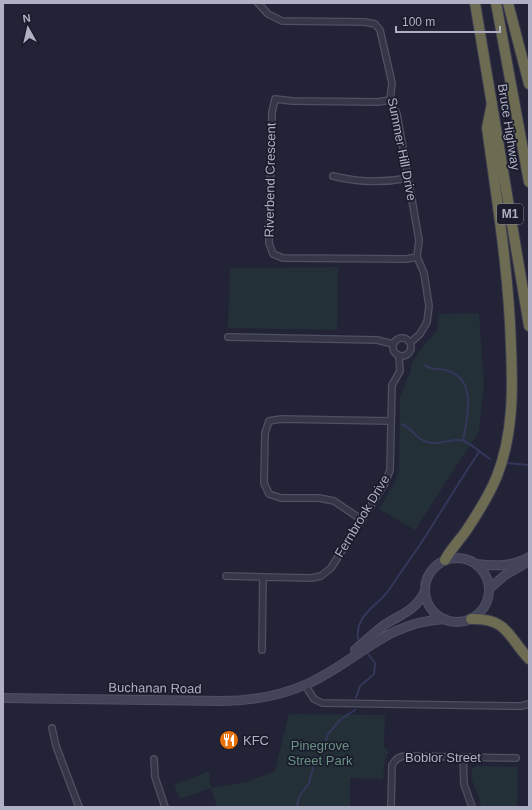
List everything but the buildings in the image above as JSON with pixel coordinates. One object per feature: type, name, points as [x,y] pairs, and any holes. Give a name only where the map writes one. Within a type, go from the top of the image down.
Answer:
[{"type":"highway","name":"Bruce Highway","points":[[475,3],[529,326]]},
{"type":"highway","name":"Bruce Highway","points":[[496,3],[529,182]]},
{"type":"highway","points":[[508,3],[529,84]]},
{"type":"highway","points":[[445,560],[476,516],[490,491],[501,465],[510,428],[512,383],[510,306],[488,128],[492,103]]},
{"type":"highway","points":[[471,619],[485,619],[498,624],[510,634],[529,659]]},
{"type":"main road","points":[[476,564],[502,565],[517,562],[529,557]]},
{"type":"main road","points":[[463,558],[476,564],[486,577],[489,589],[488,598],[484,607],[471,619],[458,622],[445,619],[437,615],[427,600],[425,591],[426,580],[437,565],[445,560],[463,558]]},
{"type":"main road","points":[[489,589],[505,575],[529,562]]},
{"type":"main road","name":"Buchanan Road","points":[[328,672],[385,625],[409,611],[419,602],[425,591]]},
{"type":"main road","name":"Buchanan Road","points":[[3,698],[234,701],[261,697],[305,685],[380,639],[404,627],[420,622],[445,619]]},
{"type":"street","name":"Summer Hill Drive","points":[[258,3],[268,14],[282,21],[365,22],[375,24],[380,30],[392,83],[390,100],[397,114],[419,240],[418,257],[424,273],[429,306],[427,322],[420,334],[410,343]]},
{"type":"street","name":"Riverbend Crescent","points":[[390,100],[378,102],[292,101],[275,99],[272,112],[268,244],[273,254],[283,258],[406,259],[418,257]]},
{"type":"street","points":[[333,176],[347,179],[393,181],[408,178]]},
{"type":"street","points":[[228,337],[377,340],[393,344]]},
{"type":"street","points":[[404,338],[410,343],[410,352],[405,356],[400,356],[393,352],[393,344],[398,339],[404,338]]},
{"type":"street","name":"Fernbrook Drive","points":[[226,576],[311,578],[321,576],[331,568],[385,483],[390,470],[392,385],[400,371],[400,356]]},
{"type":"street","points":[[362,520],[334,501],[319,498],[281,498],[269,494],[264,483],[265,433],[269,421],[281,419],[390,421]]},
{"type":"street","points":[[262,650],[263,577]]},
{"type":"street","points":[[305,685],[314,699],[322,703],[503,706],[521,706],[529,704]]},
{"type":"street","points":[[52,728],[56,746],[79,807]]},
{"type":"street","name":"Boblor Street","points":[[392,807],[392,765],[399,757],[516,758]]},
{"type":"street","points":[[463,757],[464,784],[472,807]]},
{"type":"street","points":[[154,758],[155,777],[165,807]]},
{"type":"green space","points":[[338,267],[337,330],[228,328],[230,268]]},
{"type":"green space","points":[[479,313],[484,385],[479,431],[415,530],[379,509],[395,482],[399,471],[400,396],[410,373],[412,363],[418,353],[437,330],[439,314]]},
{"type":"green space","name":"Pinegrove Street Park","points":[[289,714],[385,715],[384,747],[389,752],[385,759],[383,779],[350,778],[350,807],[217,807],[211,788],[247,782],[275,771]]},
{"type":"green space","points":[[476,766],[518,767],[517,807],[481,807],[471,775],[472,769]]},
{"type":"green space","points":[[209,771],[211,788],[180,799],[174,785]]},
{"type":"waterway","points":[[425,365],[433,369],[449,371],[458,376],[464,383],[467,391],[468,411],[463,441]]},
{"type":"waterway","points":[[402,424],[409,428],[423,441],[432,443],[456,440],[464,441],[490,459]]},
{"type":"waterway","points":[[358,639],[358,631],[363,617],[389,590],[479,452]]},
{"type":"waterway","points":[[506,463],[529,465]]},
{"type":"waterway","points":[[356,698],[360,686],[374,674],[375,663],[368,654]]},
{"type":"waterway","points":[[297,807],[299,797],[309,783],[314,764],[323,750],[328,734],[341,719],[355,710]]},
{"type":"place","name":"KFC","points":[[229,740]]}]
